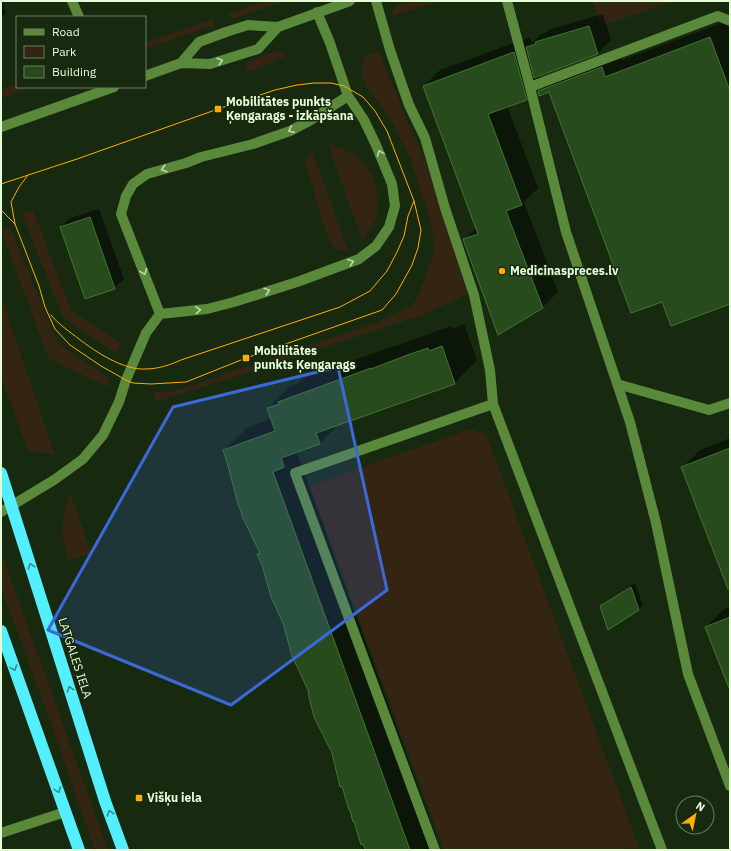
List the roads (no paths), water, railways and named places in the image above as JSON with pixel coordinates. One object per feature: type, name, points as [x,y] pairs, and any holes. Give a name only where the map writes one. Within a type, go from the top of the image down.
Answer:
[{"type":"highway","name":"LATGALES IELA","points":[[1,473],[6,509],[123,850]]},
{"type":"highway","points":[[1,631],[79,850]]},
{"type":"street","points":[[72,1],[80,16]]},
{"type":"street","points":[[182,63],[199,42],[226,32],[248,25],[278,27],[338,3],[350,1]]},
{"type":"street","points":[[376,1],[390,50],[409,105],[425,138],[445,208],[474,295],[490,370],[493,404],[662,850]]},
{"type":"street","points":[[507,1],[566,232],[630,422],[656,523],[688,674],[730,786]]},
{"type":"street","points":[[6,509],[54,480],[83,458],[103,435],[119,402],[126,380],[146,333],[160,314],[207,309],[234,302],[300,281],[359,259],[376,246],[389,227],[395,206],[392,184],[364,120],[348,96],[330,43],[317,12]]},
{"type":"street","points":[[530,87],[718,16],[730,21]]},
{"type":"street","points":[[146,76],[182,63],[210,64],[258,49],[278,27]]},
{"type":"street","points":[[2,123],[111,88]]},
{"type":"street","points":[[160,314],[121,214],[126,196],[133,184],[147,174],[186,163],[201,157],[253,144],[290,131],[309,121],[348,96]]},
{"type":"street","points":[[617,384],[709,410],[730,402]]},
{"type":"street","points":[[435,850],[295,472],[493,404]]},
{"type":"street","points":[[1,833],[65,812]]},
{"type":"tram line","points":[[1,184],[275,90],[297,85],[331,83],[344,86],[363,97],[375,111],[387,131],[414,201],[421,230],[418,248],[412,265],[396,294],[382,310],[246,358],[186,382],[151,384],[133,383],[101,366],[70,345],[55,329],[45,307],[39,286],[15,224],[1,210]]},
{"type":"tram line","points":[[15,224],[11,202],[19,187],[28,175]]},
{"type":"tram line","points":[[51,315],[61,325],[86,344],[110,359],[128,367],[145,369],[168,365],[340,307],[370,291],[387,271],[397,252],[404,236],[408,216],[414,201]]},
{"type":"place","name":"Mobilitātes punkts Ķengarags - izkāpšana","points":[[218,109]]},
{"type":"place","name":"Medicinaspreces.lv","points":[[502,271]]},
{"type":"place","name":"Mobilitātes punkts Ķengarags","points":[[246,358]]},
{"type":"place","name":"Višķu iela","points":[[139,798]]}]
